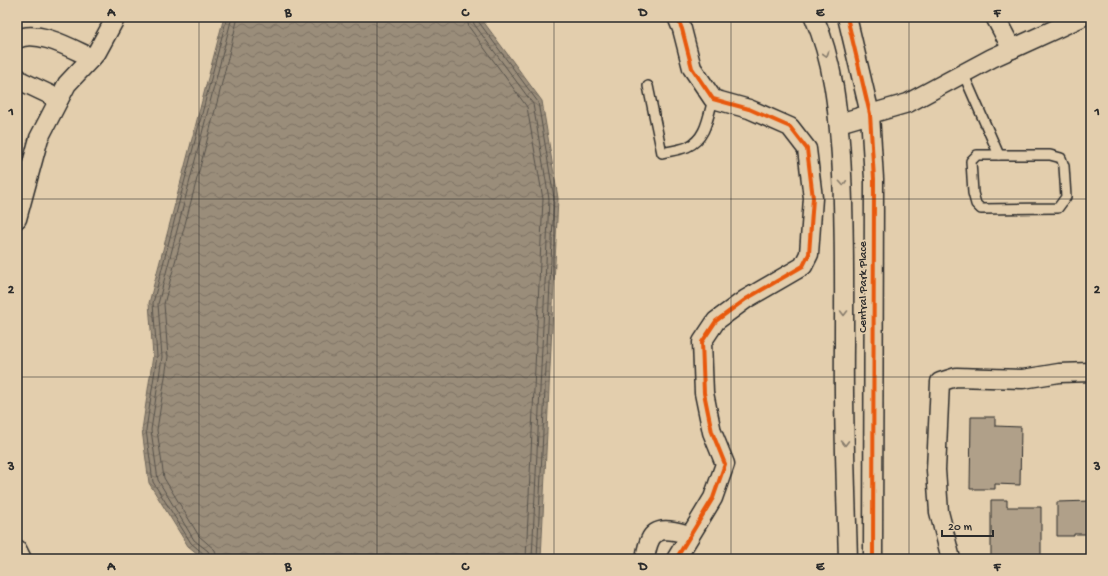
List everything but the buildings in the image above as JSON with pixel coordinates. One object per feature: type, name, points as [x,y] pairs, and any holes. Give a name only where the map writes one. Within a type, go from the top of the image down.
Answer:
[{"type":"street","points":[[17,219],[39,138],[67,84],[97,52],[116,17]]},
{"type":"street","points":[[676,559],[713,498],[725,464],[712,432],[704,393],[702,342],[716,321],[746,299],[803,266],[809,254],[813,198],[807,149],[790,127],[749,109],[713,99],[692,68],[682,29],[677,17]]},
{"type":"street","name":"Central Park Place","points":[[814,17],[834,81],[839,123],[844,201],[844,371],[848,559]]},
{"type":"street","name":"Central Park Place","points":[[847,17],[870,114],[874,179],[872,559]]},
{"type":"street","points":[[995,17],[1012,49]]},
{"type":"street","points":[[839,123],[908,103],[963,73],[1082,17]]},
{"type":"street","points":[[17,38],[24,35],[50,40],[92,58]]},
{"type":"street","points":[[17,77],[59,99]]},
{"type":"street","points":[[951,559],[939,512],[936,470],[940,382],[956,377],[1023,379],[1059,373],[1091,372]]},
{"type":"street","points":[[645,559],[650,539],[657,532],[668,529],[690,535]]},
{"type":"street","points":[[17,549],[22,559]]},
{"type":"lane","points":[[963,73],[999,155]]},
{"type":"lane","points":[[648,86],[662,153],[686,148],[696,142],[705,129],[713,99]]},
{"type":"lane","points":[[977,155],[999,155],[1050,155],[1061,158],[1064,166],[1066,197],[1058,208],[981,209],[976,204],[973,193],[971,161],[977,155]]},
{"type":"water","points":[[224,17],[480,17],[542,101],[558,198],[541,559],[204,559],[188,546],[149,483],[142,430],[153,356],[149,303]]},
{"type":"cycle path","points":[[676,559],[713,498],[725,464],[712,432],[704,393],[702,342],[716,321],[746,299],[803,266],[809,254],[813,198],[807,149],[790,127],[749,109],[713,99],[692,68],[682,29],[677,17]]},
{"type":"cycle path","points":[[847,17],[870,114],[874,179],[873,559]]}]
